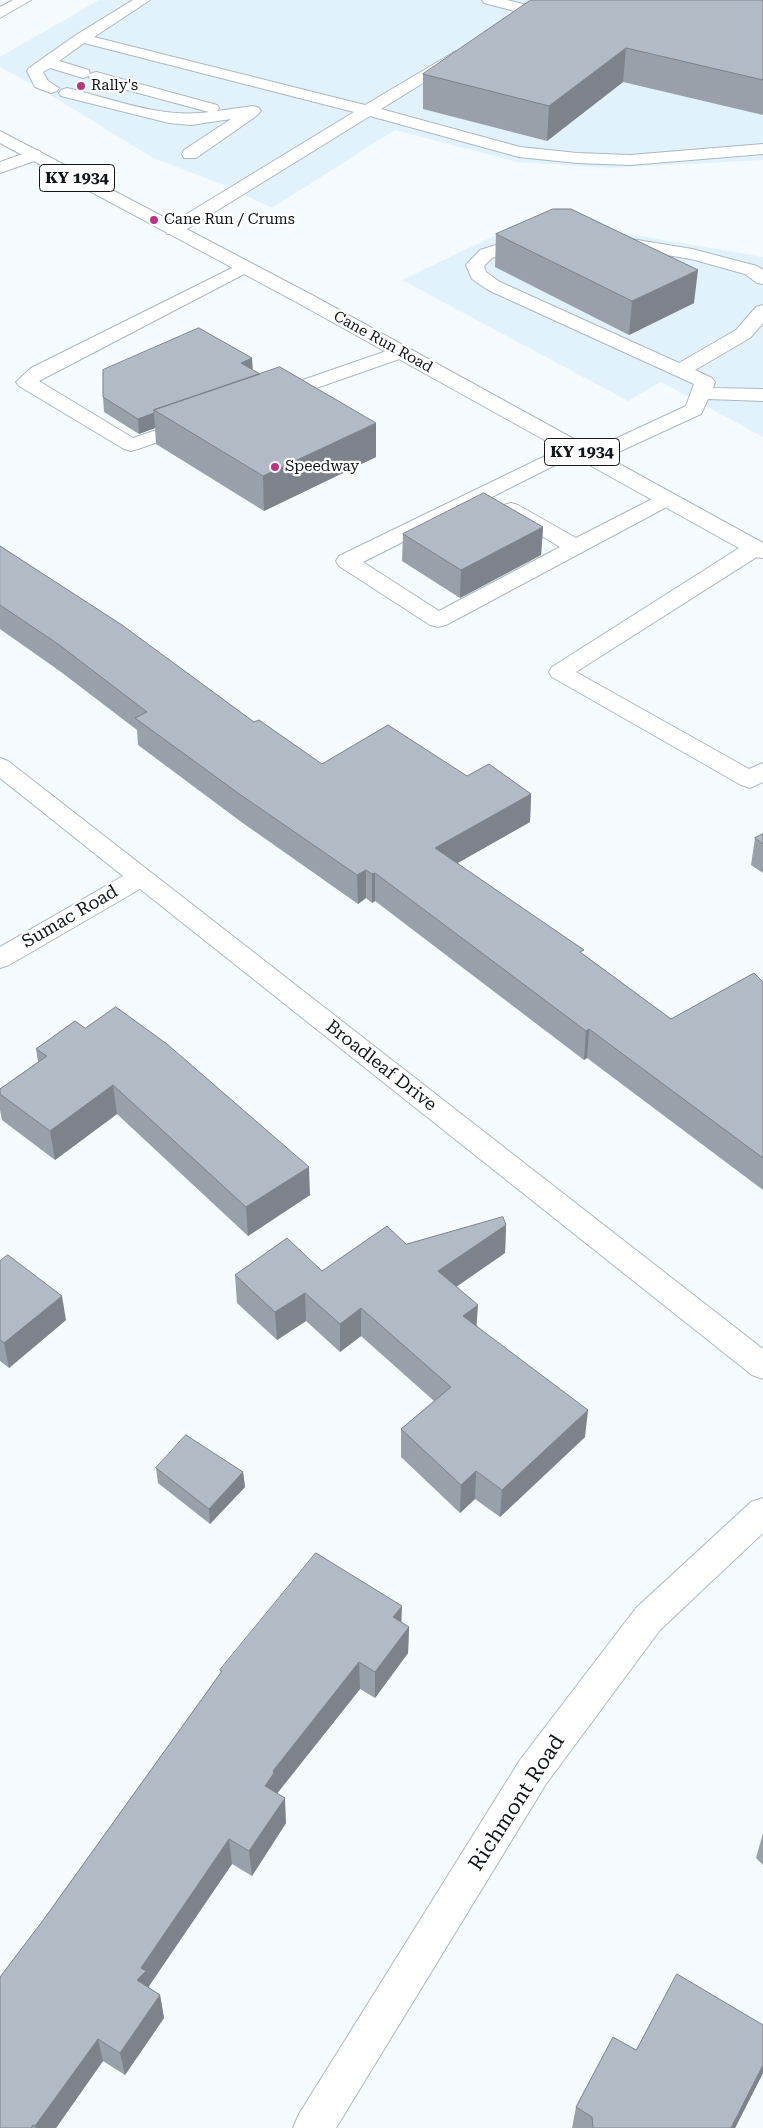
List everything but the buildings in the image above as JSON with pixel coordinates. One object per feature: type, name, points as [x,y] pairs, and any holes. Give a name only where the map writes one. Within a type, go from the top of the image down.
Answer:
[{"type":"main road","points":[[0,13],[24,0]]},
{"type":"main road","points":[[143,0],[81,38],[35,70],[41,84],[59,91],[169,118],[191,120],[253,111]]},
{"type":"main road","points":[[488,0],[526,9]]},
{"type":"main road","points":[[512,19],[540,0]]},
{"type":"main road","points":[[81,38],[367,110],[519,152],[577,158],[630,160],[763,149]]},
{"type":"main road","points":[[173,230],[468,49]]},
{"type":"main road","points":[[46,62],[234,113]]},
{"type":"main road","points":[[190,154],[253,111],[288,90]]},
{"type":"main road","name":"Cane Run Road","points":[[0,136],[401,352],[759,550]]},
{"type":"main road","points":[[0,168],[34,155]]},
{"type":"main road","points":[[552,235],[543,235],[486,254],[475,265],[478,275],[494,286],[705,382],[694,410],[484,493],[347,561],[438,620],[667,499]]},
{"type":"main road","points":[[599,239],[692,254],[751,270],[763,279]]},
{"type":"main road","points":[[214,417],[131,445],[26,382],[46,368],[244,267]]},
{"type":"main road","points":[[680,370],[743,334],[763,311]]},
{"type":"main road","points":[[261,400],[401,352]]},
{"type":"main road","points":[[701,393],[763,395]]},
{"type":"main road","points":[[484,493],[576,547]]},
{"type":"main road","points":[[759,550],[560,672],[750,780],[763,771]]},
{"type":"main road","name":"Broadleaf Drive","points":[[0,766],[763,1366]]},
{"type":"main road","name":"Sumac Road","points":[[0,959],[141,877]]},
{"type":"main road","name":"Richmont Road","points":[[313,2128],[533,1772],[648,1619],[763,1512]]},
{"type":"shaded area","points":[[99,0],[763,0],[763,160],[609,168],[517,162],[395,130],[272,208],[221,184],[153,158],[39,88],[0,67],[0,57]]},
{"type":"shaded area","points":[[521,223],[565,223],[763,257],[763,437],[661,382],[628,401],[402,280]]},
{"type":"place","name":"Rally's","points":[[81,86]]},
{"type":"place","name":"Cane Run / Crums","points":[[154,220]]},
{"type":"place","name":"Speedway","points":[[275,467]]}]
